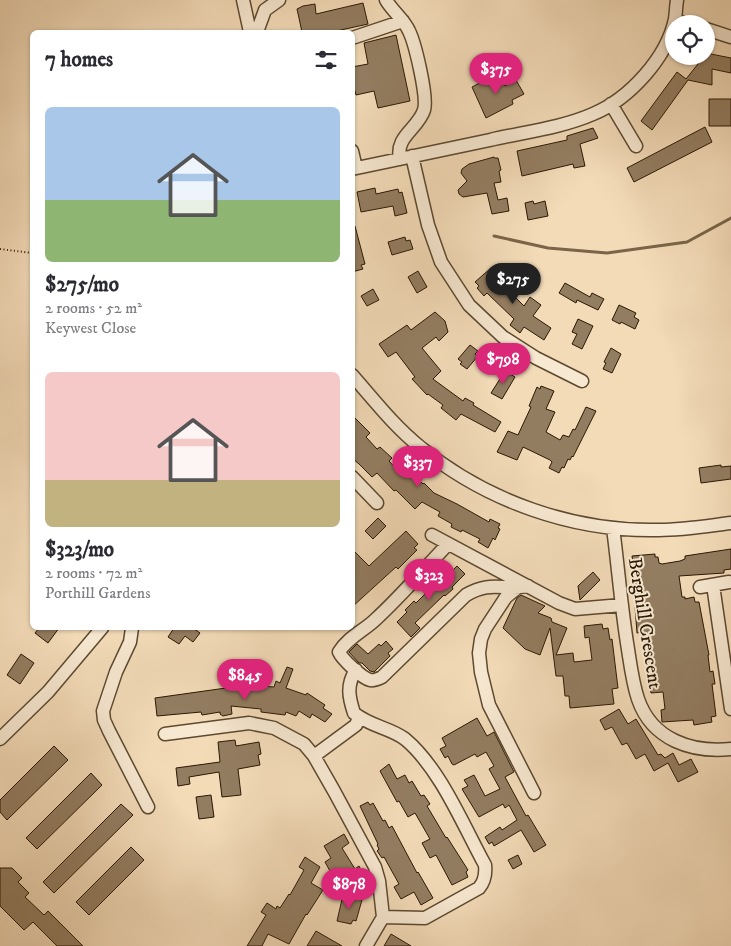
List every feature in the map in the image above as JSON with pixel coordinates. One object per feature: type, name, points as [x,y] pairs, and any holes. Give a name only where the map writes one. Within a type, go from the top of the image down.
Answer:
[{"type":"street","points":[[243,0],[250,30]]},
{"type":"street","points":[[258,30],[265,10],[279,0]]},
{"type":"street","points":[[386,0],[409,30],[424,89],[424,109],[399,146],[406,158],[441,262],[469,305],[503,337],[536,358],[582,381]]},
{"type":"street","points":[[677,0],[680,15]]},
{"type":"street","points":[[355,37],[403,21]]},
{"type":"street","points":[[715,32],[731,37]]},
{"type":"street","points":[[355,169],[575,120],[611,104],[626,94],[649,70],[665,44]]},
{"type":"street","points":[[611,104],[636,146]]},
{"type":"street","points":[[355,378],[396,425],[419,446],[454,472],[501,498],[551,516],[613,528],[666,530],[731,523]]},
{"type":"street","points":[[355,480],[377,502]]},
{"type":"street","name":"Berghill Crescent","points":[[613,528],[634,685],[642,708],[651,722],[670,739],[704,750],[731,749]]},
{"type":"street","points":[[432,535],[523,587],[575,609],[622,605]]},
{"type":"street","points":[[448,544],[376,620],[353,637],[339,652],[342,658],[371,680],[382,677],[466,595],[486,586],[523,587]]},
{"type":"street","points":[[700,587],[729,582]]},
{"type":"street","points":[[713,585],[731,709]]},
{"type":"street","points":[[523,587],[506,597],[481,639],[479,652],[481,672],[489,705],[534,793]]},
{"type":"street","points":[[0,739],[48,692],[100,630]]},
{"type":"street","points":[[132,630],[130,642],[116,672],[103,711],[104,720],[109,732],[148,807]]},
{"type":"street","points":[[356,670],[351,681],[349,697],[354,713],[403,738],[433,768],[485,865],[484,883],[479,888],[425,918],[383,917]]},
{"type":"street","points":[[314,756],[356,726],[359,717]]},
{"type":"street","points":[[165,734],[248,723],[274,728],[304,744],[314,756],[375,867],[379,881],[383,917],[366,946]]},
{"type":"path","points":[[0,249],[30,253]]},
{"type":"building","points":[[363,3],[368,24],[341,30],[302,30],[297,9],[315,4],[316,14]]},
{"type":"building","points":[[396,35],[410,101],[378,108],[374,91],[356,95],[355,66],[368,64],[364,43]]},
{"type":"building","points":[[715,55],[731,58],[731,73],[712,69],[712,85],[688,80],[652,130],[641,121],[677,72],[686,79],[697,65],[715,65]]},
{"type":"building","points":[[499,73],[505,86],[516,80],[524,94],[512,100],[513,104],[486,118],[472,87]]},
{"type":"building","points":[[709,99],[731,99],[731,126],[709,126]]},
{"type":"building","points":[[705,127],[712,142],[634,182],[627,168]]},
{"type":"building","points":[[593,128],[598,138],[580,144],[585,166],[574,168],[573,164],[522,176],[517,151],[567,140],[567,136]]},
{"type":"building","points":[[494,157],[498,158],[501,170],[499,171],[501,182],[494,183],[498,200],[507,198],[509,211],[492,214],[487,193],[463,197],[459,194],[458,190],[467,181],[461,173],[462,169],[469,164]]},
{"type":"building","points":[[375,188],[376,194],[398,189],[399,193],[402,192],[407,213],[395,216],[393,206],[361,212],[357,192]]},
{"type":"building","points":[[533,201],[534,204],[545,201],[548,216],[528,220],[525,203]]},
{"type":"building","points":[[355,226],[365,264],[361,265],[363,269],[355,271]]},
{"type":"building","points":[[405,237],[406,241],[410,240],[413,249],[392,255],[388,242]]},
{"type":"building","points":[[492,267],[503,279],[500,282],[524,306],[530,297],[541,305],[533,316],[551,328],[544,340],[524,327],[520,333],[510,325],[514,319],[487,293],[484,296],[477,288],[479,286],[475,282]]},
{"type":"building","points":[[418,271],[427,287],[417,293],[408,277]]},
{"type":"building","points":[[565,283],[590,297],[592,293],[604,299],[598,310],[577,300],[576,303],[559,293]]},
{"type":"building","points":[[373,289],[379,300],[367,306],[361,296]]},
{"type":"building","points":[[619,305],[636,313],[634,317],[639,320],[635,329],[612,320]]},
{"type":"building","points":[[435,312],[445,321],[448,332],[439,341],[436,337],[422,348],[441,371],[433,379],[463,401],[465,398],[501,422],[495,432],[461,414],[456,420],[441,408],[443,405],[427,395],[412,379],[415,377],[396,352],[388,357],[379,344],[407,325],[411,330]]},
{"type":"building","points":[[578,319],[593,326],[582,349],[572,344],[577,334],[572,332]]},
{"type":"building","points":[[470,345],[478,351],[475,354],[478,356],[467,369],[460,364],[462,362],[458,359]]},
{"type":"building","points":[[611,348],[621,354],[612,373],[603,369],[606,363],[604,362]]},
{"type":"building","points":[[505,371],[515,377],[502,399],[491,393]]},
{"type":"building","points":[[541,386],[554,391],[546,409],[555,412],[546,432],[560,440],[563,435],[569,437],[573,429],[575,430],[586,407],[596,411],[573,457],[570,460],[568,459],[564,468],[562,467],[559,473],[549,468],[552,462],[550,460],[523,447],[517,460],[497,452],[508,431],[518,435],[531,407],[529,406],[537,387],[540,389]]},
{"type":"building","points":[[355,418],[370,433],[366,437],[377,449],[380,447],[392,458],[389,461],[402,475],[407,471],[417,482],[419,480],[424,483],[434,493],[489,522],[490,519],[500,524],[495,540],[493,538],[488,548],[478,542],[480,539],[451,527],[452,524],[438,516],[440,512],[422,502],[415,509],[377,473],[372,477],[355,461]]},
{"type":"building","points":[[721,465],[721,467],[731,466],[731,479],[701,483],[699,468]]},
{"type":"building","points":[[378,518],[386,526],[373,539],[365,531]]},
{"type":"building","points":[[406,531],[418,544],[414,548],[417,550],[398,569],[396,567],[355,604],[355,552],[369,566]]},
{"type":"building","points":[[731,549],[731,569],[724,570],[724,573],[679,576],[682,597],[685,597],[685,599],[694,597],[695,602],[699,602],[709,655],[710,672],[713,671],[715,684],[712,684],[716,716],[711,717],[712,722],[694,725],[693,720],[662,722],[661,710],[665,709],[663,692],[651,693],[646,648],[644,648],[642,632],[637,633],[635,607],[639,606],[632,556],[655,554],[655,557],[658,557],[659,563],[662,564],[680,561],[685,559],[685,556]]},
{"type":"building","points":[[457,566],[465,574],[452,587],[453,589],[444,595],[415,623],[420,628],[411,637],[397,622],[414,601],[416,603],[439,580],[443,577],[444,579]]},
{"type":"building","points":[[593,572],[600,580],[580,600],[578,586]]},
{"type":"building","points":[[521,595],[545,606],[538,613],[551,618],[552,622],[567,628],[556,655],[573,653],[574,662],[592,660],[589,637],[585,638],[584,626],[602,624],[603,629],[608,628],[610,640],[612,639],[618,688],[612,689],[614,704],[570,708],[569,696],[565,696],[563,676],[556,676],[550,628],[540,655],[525,649],[503,628],[517,598]]},
{"type":"building","points":[[37,630],[58,630],[48,643],[35,633]]},
{"type":"building","points":[[173,630],[196,630],[200,633],[193,642],[185,636],[179,644],[168,637]]},
{"type":"building","points":[[386,641],[393,649],[388,653],[390,656],[374,672],[370,671],[362,663],[359,663],[349,652],[357,644],[368,654],[379,644],[381,646]]},
{"type":"building","points":[[21,654],[34,663],[20,684],[7,675]]},
{"type":"building","points":[[287,667],[293,669],[286,688],[306,695],[307,693],[325,705],[323,708],[332,714],[325,722],[312,714],[310,718],[299,711],[296,716],[286,712],[285,715],[261,712],[261,709],[231,706],[232,714],[223,716],[220,712],[202,715],[201,712],[157,716],[155,698],[233,687],[233,684],[274,687],[276,681],[280,683]]},
{"type":"building","points":[[619,709],[628,724],[636,719],[658,755],[661,754],[665,758],[673,753],[679,765],[691,759],[698,772],[678,782],[668,763],[654,771],[645,754],[636,759],[627,743],[622,745],[612,727],[605,730],[600,720]]},
{"type":"building","points":[[477,718],[487,736],[494,732],[514,772],[505,777],[526,816],[528,815],[546,845],[534,852],[521,830],[494,846],[492,842],[489,844],[485,837],[500,827],[502,830],[517,820],[509,805],[505,808],[503,804],[479,817],[462,789],[468,786],[464,780],[474,775],[485,796],[500,789],[489,769],[494,766],[486,752],[477,757],[475,754],[454,765],[448,756],[445,758],[440,749],[446,746],[442,738]]},
{"type":"building","points":[[235,740],[236,746],[259,742],[261,754],[258,755],[260,765],[238,769],[241,795],[222,797],[219,772],[189,777],[190,784],[178,786],[176,768],[220,762],[218,742]]},
{"type":"building","points":[[54,746],[68,760],[7,820],[0,812],[0,800]]},
{"type":"building","points":[[389,764],[397,779],[405,775],[409,783],[412,781],[421,796],[424,795],[430,804],[427,806],[468,870],[466,872],[468,877],[452,885],[436,855],[430,858],[422,843],[430,839],[415,813],[408,817],[399,801],[397,802],[380,771]]},
{"type":"building","points":[[91,773],[102,785],[37,849],[26,838]]},
{"type":"building","points":[[211,795],[214,817],[199,819],[196,797]]},
{"type":"building","points":[[368,802],[370,805],[373,803],[389,828],[392,826],[417,873],[433,898],[421,905],[414,892],[401,899],[394,887],[399,884],[384,857],[382,858],[377,851],[379,849],[378,844],[360,806]]},
{"type":"building","points":[[121,804],[133,815],[54,893],[43,882]]},
{"type":"building","points":[[344,834],[349,843],[342,848],[355,869],[359,866],[365,878],[341,891],[325,862],[331,858],[324,846]]},
{"type":"building","points":[[131,847],[144,860],[89,915],[76,902]]},
{"type":"building","points":[[518,855],[522,864],[513,869],[508,860]]},
{"type":"building","points":[[305,857],[320,867],[311,883],[323,890],[306,914],[289,944],[268,934],[262,946],[247,946],[266,915],[261,912],[267,903],[276,909],[277,906],[280,908],[290,895],[304,870],[299,867]]},
{"type":"building","points":[[0,868],[12,868],[22,878],[18,882],[29,893],[25,897],[44,915],[48,911],[83,946],[57,946],[33,922],[24,930],[0,906]]},
{"type":"building","points":[[343,895],[362,900],[356,921],[353,920],[351,924],[337,921]]},
{"type":"building","points":[[316,931],[342,946],[307,946]]},
{"type":"building","points":[[391,934],[411,946],[384,946]]},
{"type":"waterway","points":[[494,236],[548,248],[607,253],[687,242],[731,218]]}]
